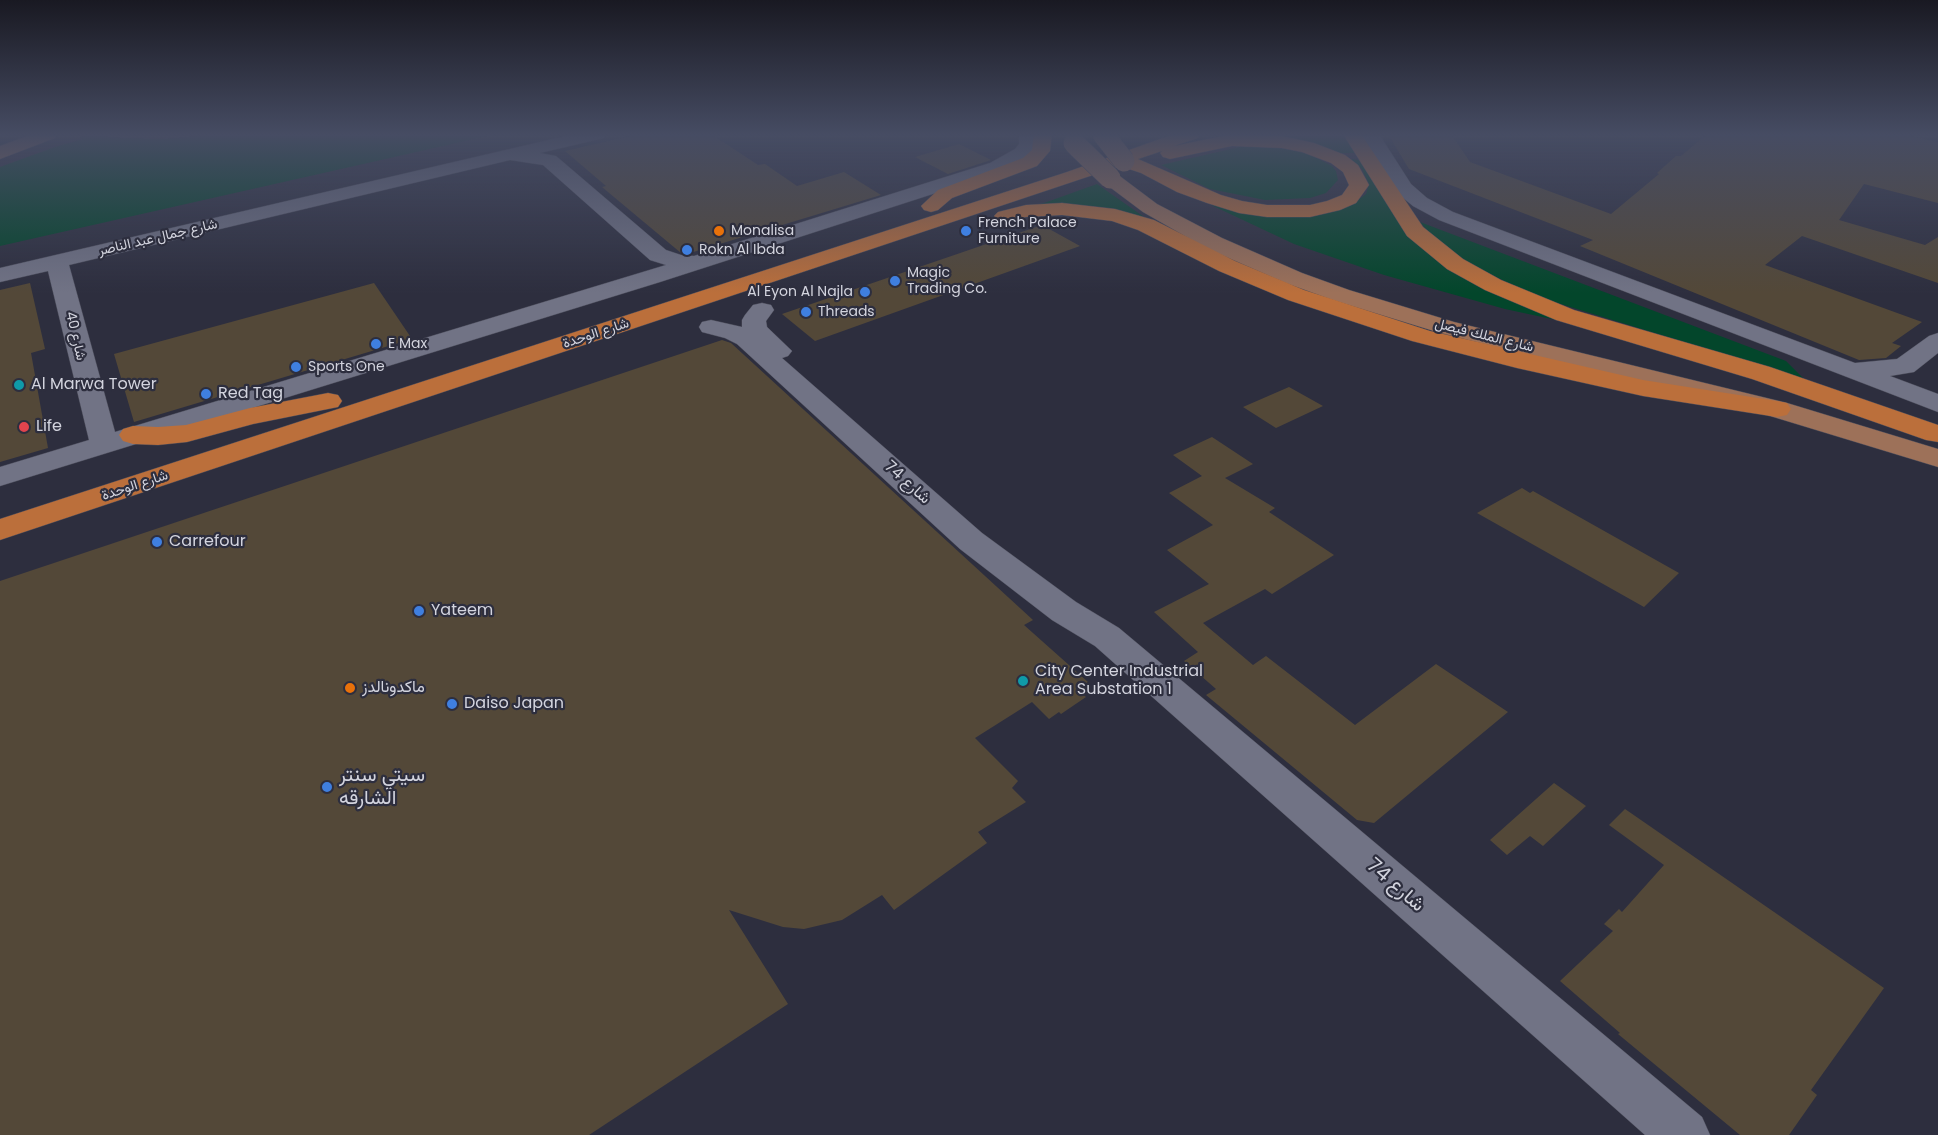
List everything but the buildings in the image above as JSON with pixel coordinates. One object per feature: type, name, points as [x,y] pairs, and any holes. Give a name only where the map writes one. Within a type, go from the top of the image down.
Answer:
[{"type":"highway","points":[[931,206],[945,194],[964,187]]},
{"type":"highway","name":"شارع الوحدة","points":[[0,510],[328,401],[931,206],[1008,187]]},
{"type":"highway","name":"شارع الوحدة","points":[[0,530],[1039,187]]},
{"type":"highway","points":[[1182,187],[1239,207],[1296,212],[1333,207],[1349,199],[1358,187]]},
{"type":"highway","points":[[1386,187],[1415,231],[1455,264],[1492,285],[1565,315],[1761,373],[1937,443]]},
{"type":"highway","points":[[773,276],[837,271],[1026,211],[1062,209],[1098,212],[1146,225],[1227,266],[1296,295],[1421,336],[1643,388],[1777,409]]},
{"type":"highway","points":[[133,435],[158,436],[187,433],[250,416],[328,401]]},
{"type":"main road","name":"شارع الملك فيصل","points":[[1141,187],[1150,208],[1214,243],[1341,295],[1446,327],[1777,409],[1937,443]]},
{"type":"main road","name":"شارع الملك فيصل","points":[[1154,187],[1218,225],[1270,248],[1349,277],[1456,309],[1762,384],[1937,443]]},
{"type":"street","name":"شارع جمال عبد الناصر","points":[[0,261],[321,187]]},
{"type":"street","points":[[281,209],[296,201],[347,187]]},
{"type":"street","name":"شارع جمال عبد الناصر","points":[[0,275],[374,187]]},
{"type":"street","points":[[587,187],[655,266]]},
{"type":"street","points":[[0,477],[655,266],[695,263],[934,187]]},
{"type":"street","points":[[1402,187],[1420,202],[1439,213],[1938,404]]},
{"type":"street","name":"شارع 40","points":[[57,262],[78,351],[104,444]]},
{"type":"street","name":"شارع 74","points":[[762,310],[754,320],[758,333],[1079,602],[1107,637]]},
{"type":"street","name":"شارع 74","points":[[711,327],[733,332],[746,339],[971,541],[1064,611],[1107,637],[1684,1135]]},
{"type":"street","points":[[1845,369],[1878,370],[1905,366],[1938,341]]},
{"type":"street","points":[[1905,366],[1915,384],[1938,404]]},
{"type":"green space","points":[[0,187],[261,187],[0,246]]},
{"type":"green space","points":[[1089,187],[1101,187],[1147,219],[1121,211],[1092,206],[1030,208]]},
{"type":"green space","points":[[1206,187],[1332,187],[1326,193],[1310,198],[1265,200]]},
{"type":"green space","points":[[1368,187],[1377,187],[1398,221],[1421,245],[1612,332],[1505,309],[1384,275],[1294,244],[1211,205],[1229,208],[1350,206],[1366,194]]},
{"type":"green space","points":[[1420,222],[1786,361],[1804,379],[1551,301],[1467,262],[1432,236]]},
{"type":"place","name":"Monalisa","points":[[719,231]]},
{"type":"place","name":"French Palace Furniture","points":[[966,231]]},
{"type":"place","name":"Rokn Al Ibda","points":[[687,250]]},
{"type":"place","name":"Magic Trading Co.","points":[[895,281]]},
{"type":"place","name":"Al Eyon Al Najla","points":[[865,292]]},
{"type":"place","name":"Threads","points":[[806,312]]},
{"type":"place","name":"E Max","points":[[376,344]]},
{"type":"place","name":"Sports One","points":[[296,367]]},
{"type":"place","name":"Al Marwa Tower","points":[[19,385]]},
{"type":"place","name":"Red Tag","points":[[206,394]]},
{"type":"place","name":"Life","points":[[24,427]]},
{"type":"place","name":"Carrefour","points":[[157,542]]},
{"type":"place","name":"Yateem","points":[[419,611]]},
{"type":"place","name":"City Center Industrial Area Substation 1","points":[[1023,681]]},
{"type":"place","name":"ماكدونالدز","points":[[350,688]]},
{"type":"place","name":"Daiso Japan","points":[[452,704]]},
{"type":"place","name":"سيتي سنتر الشارقه","points":[[327,787]]}]
